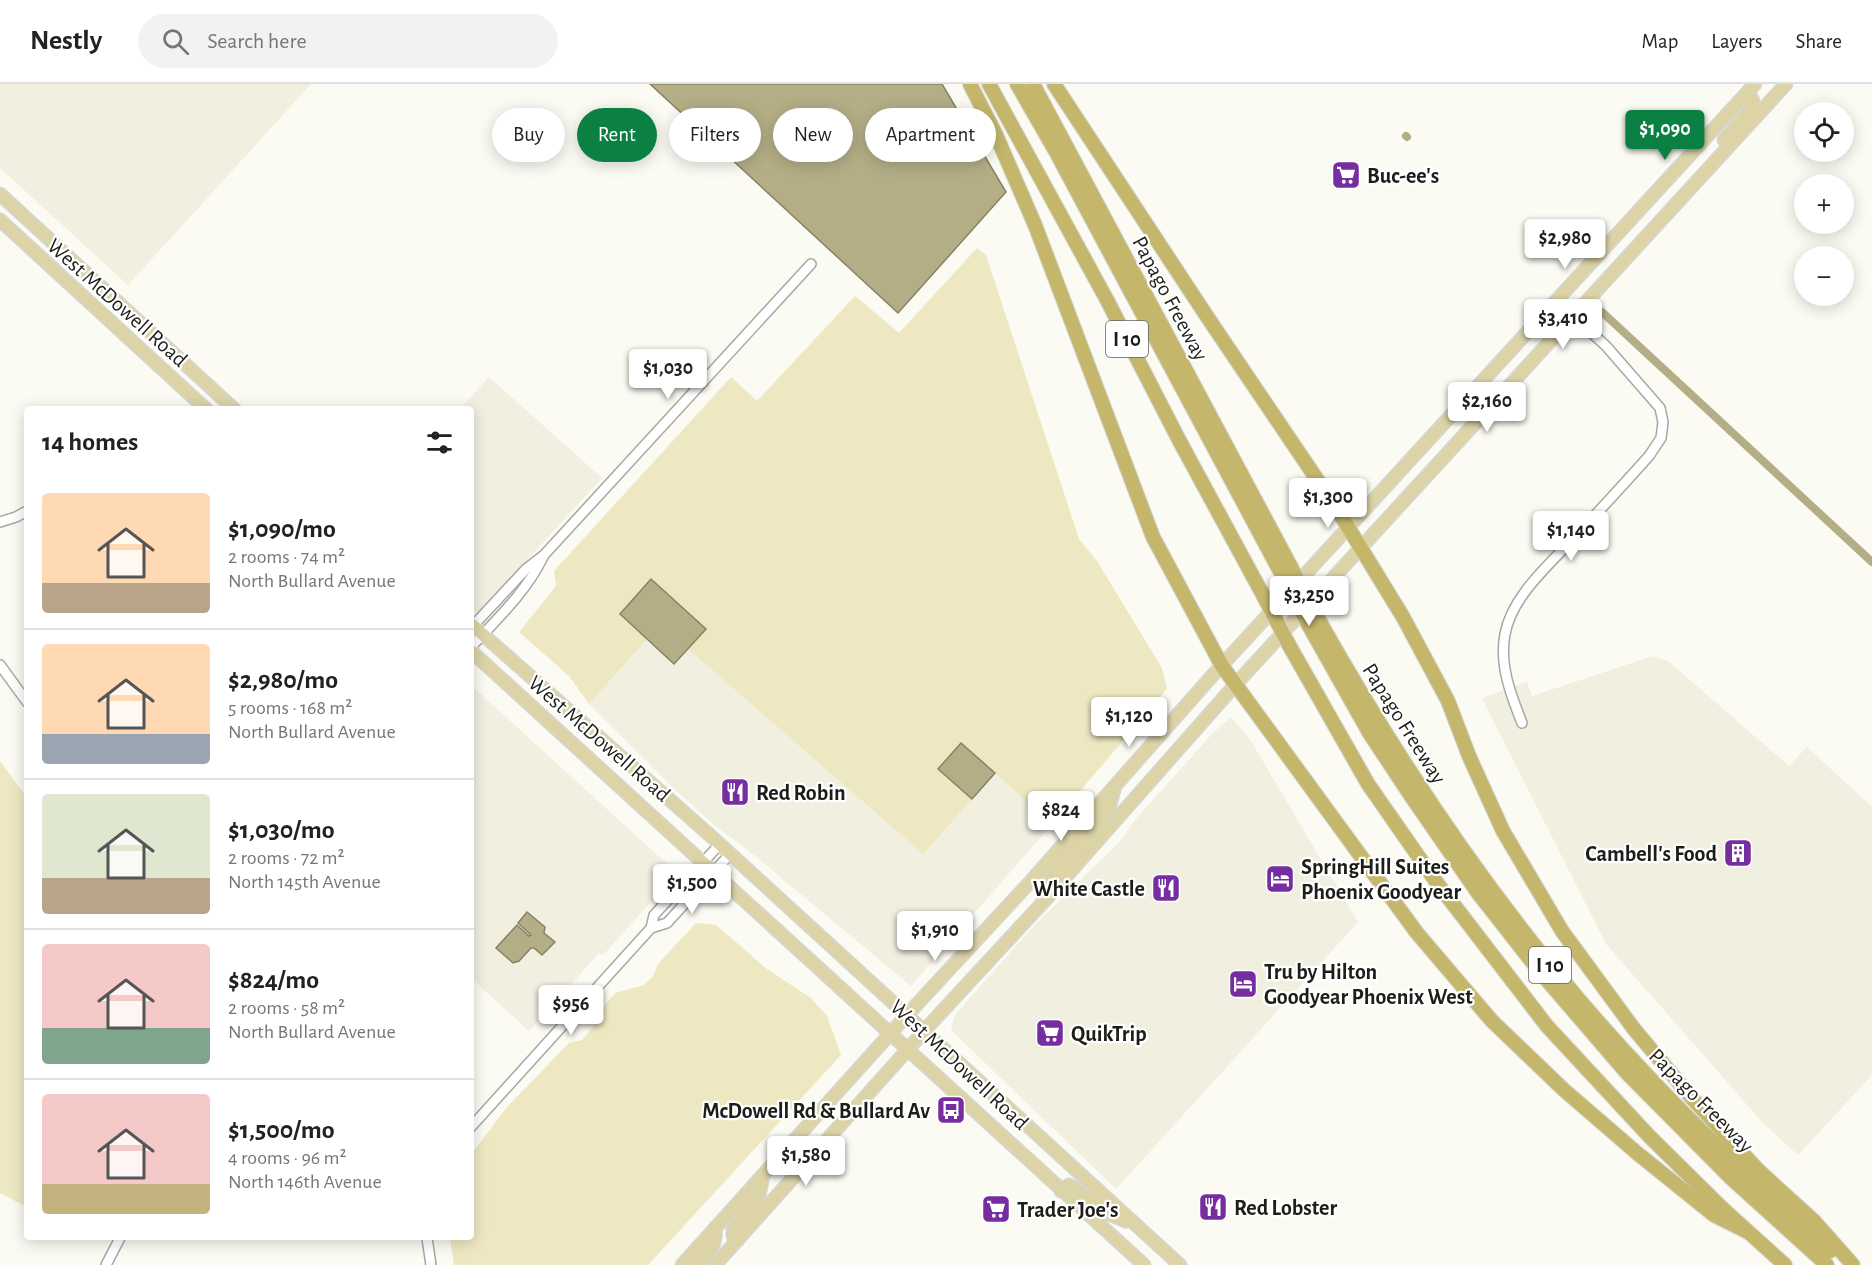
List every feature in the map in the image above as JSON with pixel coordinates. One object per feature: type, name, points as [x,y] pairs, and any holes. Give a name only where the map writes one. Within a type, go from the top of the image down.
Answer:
[{"type":"highway","points":[[970,84],[996,135],[1035,225],[1153,537],[1222,666],[1418,933],[1492,1021],[1564,1090],[1637,1153],[1714,1215],[1748,1232]]},
{"type":"highway","name":"I 10","points":[[989,84],[1107,300],[1289,645],[1368,784],[1437,883],[1547,1026],[1617,1103],[1748,1232],[1785,1265]]},
{"type":"highway","points":[[1017,84],[1287,571]]},
{"type":"highway","name":"Papago Freeway","points":[[1033,84],[1312,620],[1436,812],[1495,895],[1553,969],[1618,1044],[1739,1168],[1845,1265]]},
{"type":"highway","points":[[1054,84],[1349,528],[1423,653],[1448,701],[1469,756],[1503,831],[1562,931],[1634,1029],[1684,1089],[1744,1155],[1814,1221],[1852,1265]]},
{"type":"highway","points":[[1312,620],[1382,752],[1478,893],[1540,972],[1626,1072],[1731,1178],[1827,1265]]},
{"type":"main road","points":[[715,1265],[1235,685],[1786,84]]},
{"type":"main road","points":[[1697,181],[1713,152],[1750,111],[1753,101],[1752,88]]},
{"type":"main road","points":[[682,1265],[891,1032],[1031,881],[1222,666],[1752,88]]},
{"type":"main road","name":"West McDowell Road","points":[[0,194],[231,406]]},
{"type":"main road","name":"West McDowell Road","points":[[0,220],[203,406]]},
{"type":"main road","points":[[68,282],[80,268]]},
{"type":"main road","name":"West McDowell Road","points":[[474,628],[720,844],[1180,1265]]},
{"type":"main road","name":"West McDowell Road","points":[[474,652],[1144,1265]]},
{"type":"main road","points":[[1044,900],[1042,893],[1044,886],[1108,808],[1116,786]]},
{"type":"main road","points":[[737,1241],[733,1236],[733,1229],[759,1196],[764,1174]]},
{"type":"main road","points":[[1061,1191],[1069,1185],[1109,1214],[1136,1225]]},
{"type":"main road","points":[[697,1265],[714,1245],[715,1227]]},
{"type":"street","points":[[474,628],[525,587],[535,574],[544,555],[811,264]]},
{"type":"street","points":[[1522,723],[1508,683],[1503,651],[1505,632],[1511,614],[1529,588],[1649,456],[1661,438],[1663,422],[1660,408],[1645,390],[1606,346],[1557,301]]},
{"type":"street","points":[[0,522],[24,513]]},
{"type":"street","points":[[0,665],[24,698]]},
{"type":"street","points":[[474,1124],[651,928],[654,915],[720,844]]},
{"type":"street","points":[[651,928],[667,923],[730,854]]},
{"type":"street","points":[[106,1265],[119,1240]]},
{"type":"street","points":[[427,1240],[430,1261]]},
{"type":"shaded area","points":[[0,84],[311,84],[128,285],[0,168]]},
{"type":"shaded area","points":[[650,84],[942,84],[956,108],[865,108],[865,162],[988,162],[1006,192],[898,313],[734,162],[761,162],[761,108],[676,108]]},
{"type":"shaded area","points":[[977,248],[986,255],[1079,539],[1097,561],[1162,668],[1167,689],[1052,824],[962,744],[939,769],[972,799],[923,854],[688,649],[706,629],[620,614],[647,639],[589,704],[569,676],[519,632],[556,586],[554,571],[731,377],[757,401],[855,296],[899,333]]},
{"type":"shaded area","points":[[489,377],[602,478],[485,606],[480,611],[474,612],[474,406],[463,406]]},
{"type":"shaded area","points":[[651,579],[706,629],[674,664],[620,614]]},
{"type":"shaded area","points":[[647,639],[674,664],[688,649],[922,853],[995,773],[1052,824],[911,986],[754,855],[713,824],[672,787],[589,704]]},
{"type":"shaded area","points":[[1653,656],[1668,661],[1789,766],[1807,747],[1872,807],[1872,1075],[1798,1155],[1763,1123],[1606,944],[1482,698],[1527,682],[1532,696]]},
{"type":"shaded area","points":[[474,688],[677,873],[603,955],[599,953],[529,1031],[474,981]]},
{"type":"shaded area","points":[[1231,717],[1251,741],[1358,922],[1116,1189],[951,1030],[955,1015],[1030,930],[1121,840],[1135,820],[1211,735]]},
{"type":"shaded area","points":[[961,743],[995,773],[972,799],[938,769]]},
{"type":"shaded area","points":[[0,761],[24,794],[24,1205],[0,1193]]},
{"type":"shaded area","points":[[527,912],[545,927],[544,933],[555,942],[542,955],[531,948],[519,961],[513,963],[496,948],[517,925],[529,936],[531,935],[518,923]]},
{"type":"shaded area","points":[[696,923],[716,925],[767,969],[811,998],[827,1016],[841,1055],[648,1265],[454,1265],[450,1240],[474,1240],[474,1151],[507,1107],[569,1043],[582,1040],[599,1020],[599,1012],[615,993],[644,985],[653,976],[658,964]]},
{"type":"waterway","points":[[1602,312],[1872,562]]},
{"type":"place","name":"Buc-ee's","points":[[1346,175]]},
{"type":"place","name":"Red Robin","points":[[735,792]]},
{"type":"place","name":"Cambell's Food","points":[[1738,853]]},
{"type":"place","name":"SpringHill Suites Phoenix Goodyear","points":[[1280,879]]},
{"type":"place","name":"White Castle","points":[[1166,888]]},
{"type":"place","name":"Tru by Hilton Goodyear Phoenix West","points":[[1243,984]]},
{"type":"place","name":"QuikTrip","points":[[1050,1033]]},
{"type":"place","name":"McDowell Rd & Bullard Av","points":[[951,1110]]},
{"type":"place","name":"Red Lobster","points":[[1213,1207]]},
{"type":"place","name":"Trader Joe's","points":[[996,1209]]}]
